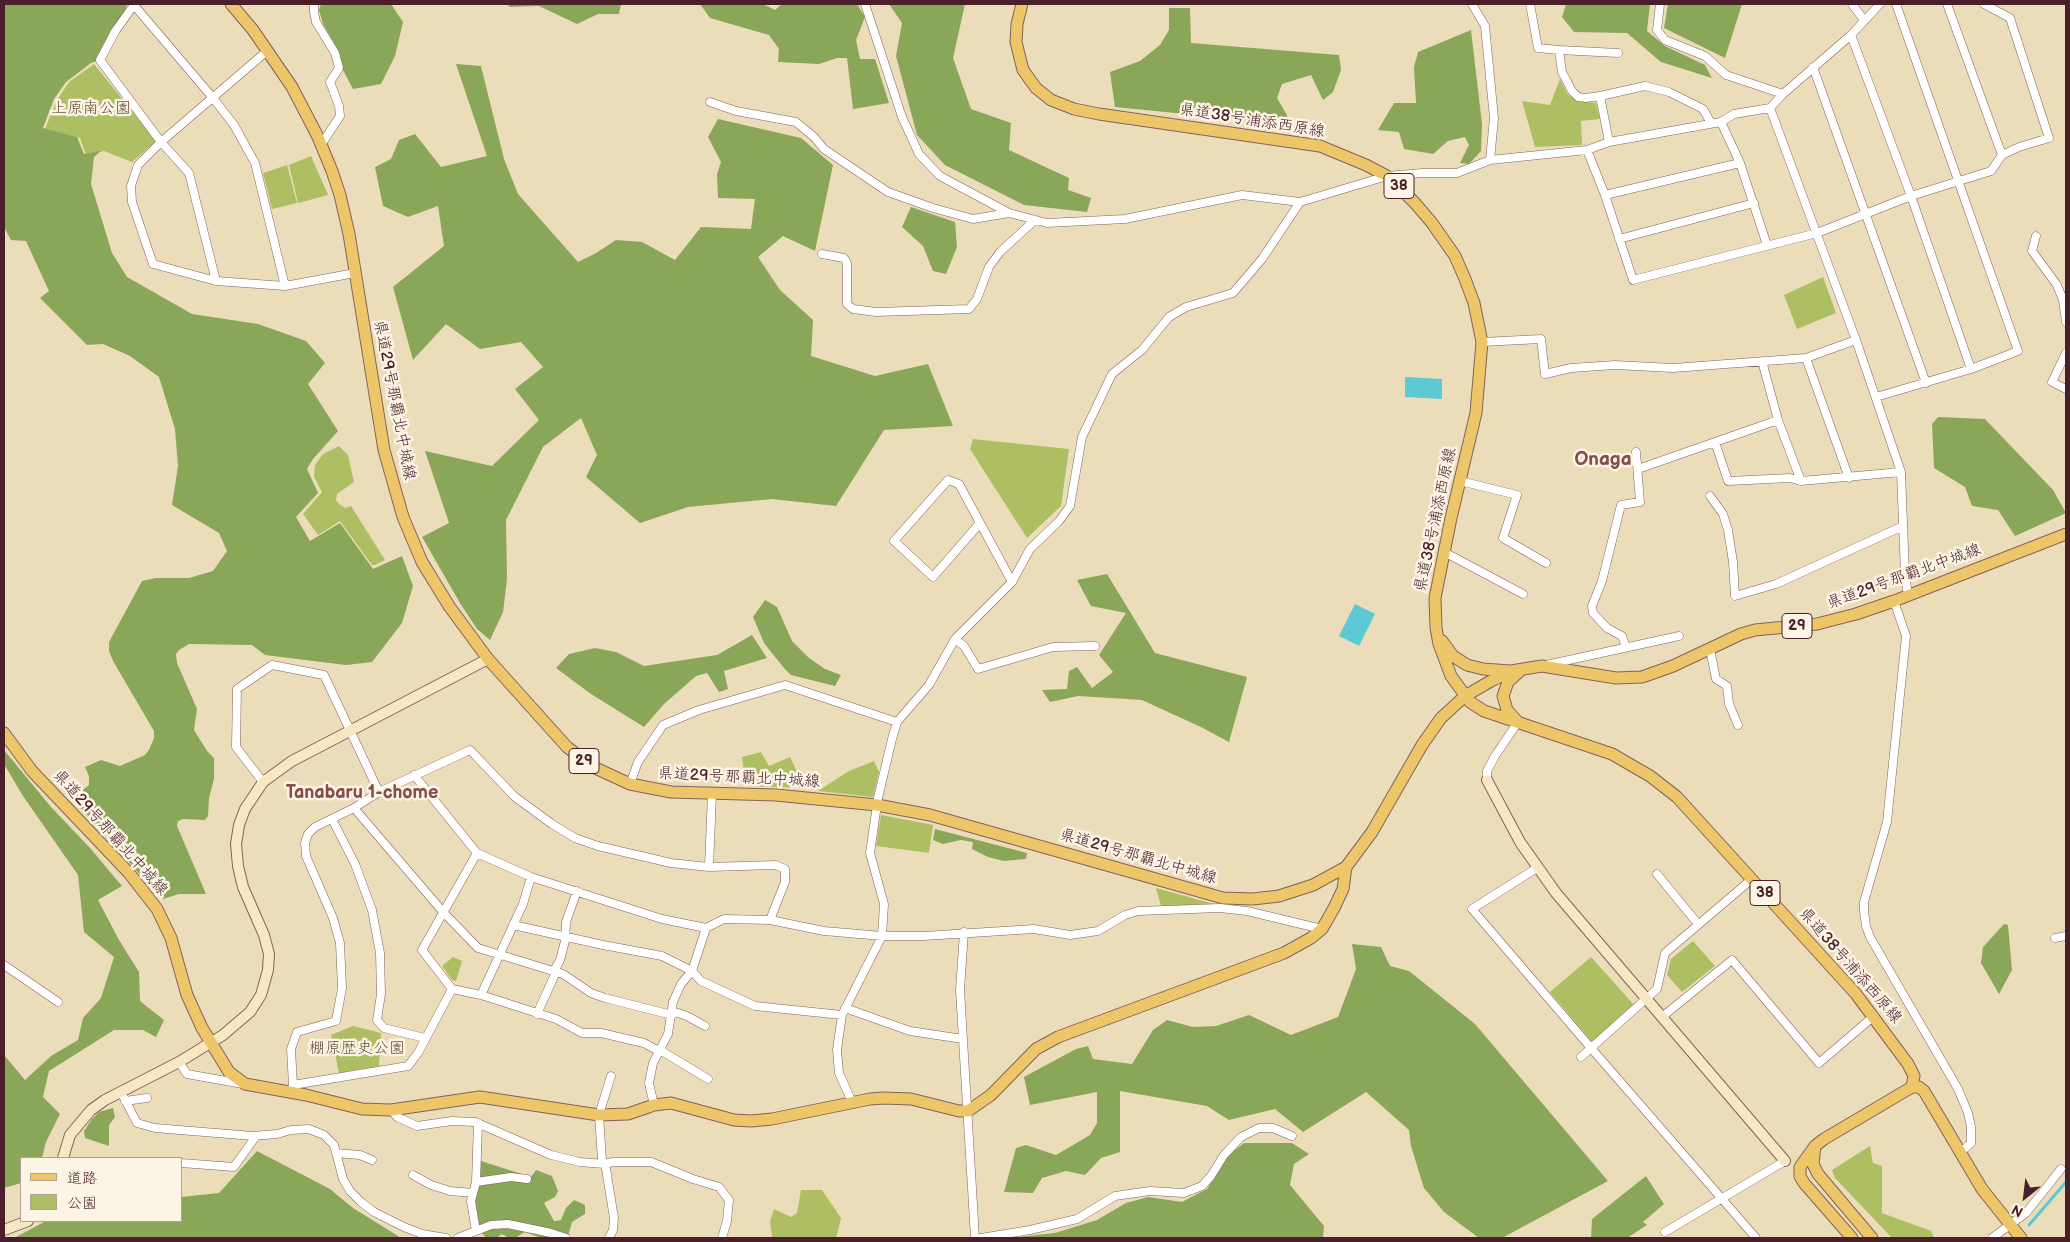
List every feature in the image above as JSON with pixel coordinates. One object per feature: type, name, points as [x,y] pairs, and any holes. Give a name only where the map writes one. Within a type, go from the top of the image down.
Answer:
[{"type":"main road","name":"県道29号那覇北中城線","points":[[231,4],[292,87],[321,145],[340,195],[355,273],[384,450],[403,517],[422,562],[432,580],[488,659],[567,748],[593,767],[630,784],[671,792],[776,795],[877,805],[930,814],[1221,903],[1279,896],[1314,885],[1346,867],[1372,832],[1430,733],[1446,712],[1465,696],[1485,683],[1524,668],[1542,666],[1604,677],[1629,678],[1657,672],[1740,634],[1755,630],[1831,621],[1908,596],[2066,534]]},
{"type":"main road","name":"県道38号浦添西原線","points":[[1022,4],[1017,24],[1016,42],[1023,70],[1036,88],[1061,106],[1099,114],[1310,144],[1339,153],[1387,176],[1414,202],[1455,256],[1474,303],[1482,342],[1476,413],[1436,588],[1434,613],[1436,628],[1447,668],[1465,696],[1484,711],[1612,754],[1650,776],[1677,797],[1874,1016],[1908,1064],[1914,1076],[1912,1087]]},
{"type":"main road","points":[[1436,628],[1446,648],[1462,662],[1474,668],[1511,672]]},
{"type":"main road","points":[[1518,722],[1507,710],[1502,696],[1508,682],[1524,668]]},
{"type":"main road","name":"県道29号那覇北中城線","points":[[4,734],[32,771],[134,879],[157,909],[171,938],[187,995],[211,1043],[229,1072],[245,1084]]},
{"type":"main road","name":"県道29号那覇北中城線","points":[[968,1111],[991,1095],[1036,1049],[1058,1036],[1299,946],[1322,929],[1340,896],[1346,877],[1346,867]]},
{"type":"main road","points":[[245,1084],[292,1089],[362,1109],[391,1110],[480,1097],[599,1115],[628,1114],[654,1105],[671,1103],[734,1120],[751,1121],[772,1119],[852,1102],[883,1098],[911,1099],[958,1111],[968,1111]]},
{"type":"main road","points":[[1852,1238],[1804,1183],[1800,1176],[1800,1167],[1815,1146],[1824,1139],[1912,1087],[1919,1087],[1924,1091],[1982,1189],[2021,1238]]},
{"type":"main road","points":[[1815,1146],[1813,1164],[1818,1174],[1872,1238]]},
{"type":"street","points":[[314,4],[316,22],[335,52],[339,68],[330,82],[341,111],[340,116],[321,145]]},
{"type":"street","points":[[865,4],[902,117],[919,154],[940,176],[1009,214],[1047,223],[1125,219],[1242,195],[1300,202],[1387,176],[1456,173],[1490,160],[1587,150],[1609,142],[1721,122],[1734,114],[1770,108],[1783,94],[1851,35],[1880,4]]},
{"type":"street","points":[[1472,4],[1485,26],[1494,118],[1490,160]]},
{"type":"street","points":[[1530,4],[1538,48],[1618,53]]},
{"type":"street","points":[[1660,4],[1657,30],[1665,40],[1705,56],[1726,75],[1783,94]]},
{"type":"street","points":[[1852,4],[1864,20]]},
{"type":"street","points":[[1876,397],[1971,369],[2018,351],[1896,4]]},
{"type":"street","points":[[1947,4],[2002,155]]},
{"type":"street","points":[[1587,150],[1606,195],[1633,280],[1817,233],[1911,196],[1960,182],[1991,170],[2002,155],[2019,147],[2049,138],[2010,18],[1984,4]]},
{"type":"street","points":[[216,281],[189,173],[161,142],[100,60],[116,30],[134,5],[234,125],[255,163],[285,286]]},
{"type":"street","points":[[1851,35],[1911,196],[1971,369]]},
{"type":"street","points":[[1559,50],[1562,72],[1572,91],[1578,97],[1600,96],[1645,86],[1669,92],[1703,110],[1711,123]]},
{"type":"street","points":[[267,51],[161,142],[138,165],[131,186],[132,202],[153,264],[216,281],[285,286],[355,273]]},
{"type":"street","points":[[1813,67],[1926,383]]},
{"type":"street","points":[[1600,96],[1609,142]]},
{"type":"street","points":[[710,102],[736,111],[796,122],[814,137],[824,149],[888,192],[973,220],[1009,214]]},
{"type":"street","points":[[1770,108],[1856,340],[1901,472],[1905,574],[1908,596]]},
{"type":"street","points":[[1721,122],[1740,163],[1767,245]]},
{"type":"street","points":[[1606,195],[1740,163]]},
{"type":"street","points":[[852,1102],[840,1073],[837,1050],[843,1012],[882,936],[884,904],[870,853],[877,805],[897,722],[929,685],[955,639],[1012,582],[1030,549],[1059,521],[1070,506],[1082,437],[1112,374],[1142,350],[1169,317],[1186,307],[1232,293],[1262,259],[1300,202]]},
{"type":"street","points":[[1619,239],[1754,203]]},
{"type":"street","points":[[822,254],[844,258],[847,263],[847,304],[853,308],[876,312],[969,309],[977,300],[989,268],[1000,252],[1035,220]]},
{"type":"street","points":[[2036,236],[2032,251],[2057,285],[2065,301],[2066,322]]},
{"type":"street","points":[[1482,342],[1541,339],[1545,374],[1571,368],[1615,365],[1673,368],[1806,358],[1856,340]]},
{"type":"street","points":[[2066,353],[2052,382],[2066,389]]},
{"type":"street","points":[[1806,358],[1849,478]]},
{"type":"street","points":[[1762,361],[1778,420],[1801,481]]},
{"type":"street","points":[[1638,469],[1778,420]]},
{"type":"street","points":[[1715,442],[1728,481],[1790,478],[1801,481],[1901,472]]},
{"type":"street","points":[[1626,647],[1622,636],[1607,628],[1593,613],[1592,606],[1602,581],[1620,505],[1640,502],[1636,452]]},
{"type":"street","points":[[980,523],[933,577],[894,541],[948,480],[959,484],[1012,582]]},
{"type":"street","points":[[1460,481],[1517,495],[1503,538],[1546,563]]},
{"type":"street","points":[[1710,496],[1723,514],[1728,530],[1733,562],[1735,596],[1776,584],[1903,526]]},
{"type":"street","points":[[1444,552],[1523,594]]},
{"type":"street","points":[[1894,601],[1906,636],[1903,673],[1887,822],[1864,902],[1864,911],[1870,937],[1958,1089],[1971,1126],[1971,1143],[1961,1152]]},
{"type":"street","points":[[1542,666],[1679,636]]},
{"type":"street","points":[[955,639],[964,646],[978,669],[1053,647],[1094,646]]},
{"type":"street","points":[[1710,649],[1716,679],[1727,686],[1729,704],[1738,725]]},
{"type":"street","points":[[64,1157],[70,1135],[84,1117],[98,1105],[123,1097],[228,1032],[250,1012],[261,995],[268,970],[268,954],[264,935],[243,887],[238,866],[236,844],[239,825],[245,809],[263,782],[292,761],[488,659]]},
{"type":"street","points":[[263,782],[236,747],[236,689],[272,665],[324,675],[380,792]]},
{"type":"street","points":[[630,784],[638,762],[663,725],[685,715],[776,687],[785,685],[897,722]]},
{"type":"street","points":[[1518,722],[1487,771],[1487,780],[1503,814],[1537,868],[1571,911],[1785,1161],[1664,1232]]},
{"type":"street","points":[[452,989],[418,1053],[408,1066],[292,1089],[291,1049],[297,1032],[336,1021],[342,988],[340,943],[333,918],[306,856],[305,843],[308,834],[314,827],[354,808],[380,792],[470,750],[516,797],[574,838],[598,846],[671,862],[710,867],[776,865],[785,868],[785,882],[770,920]]},
{"type":"street","points":[[414,775],[477,853],[531,877],[662,919],[706,928],[724,919],[770,920],[824,931],[882,936],[924,936],[1034,929],[1070,935],[1098,932],[1125,915],[1138,911],[1221,903],[1322,929]]},
{"type":"street","points":[[710,867],[712,794]]},
{"type":"street","points":[[354,808],[444,913],[478,948],[555,972],[598,996],[687,1016],[705,1026]]},
{"type":"street","points":[[332,819],[355,864],[372,910],[380,953],[380,994],[377,1020],[384,1028],[425,1038]]},
{"type":"street","points":[[477,853],[422,950],[452,989],[482,995],[556,1020],[582,1034],[601,1034],[644,1043],[660,1050],[708,1079]]},
{"type":"street","points":[[1537,868],[1472,909],[1756,1238]]},
{"type":"street","points":[[1658,874],[1698,924]]},
{"type":"street","points":[[482,995],[523,904],[531,877]]},
{"type":"street","points":[[1581,1056],[1658,989],[1665,953],[1752,879]]},
{"type":"street","points":[[537,1014],[560,960],[566,922],[577,891]]},
{"type":"street","points":[[1247,899],[1247,911]]},
{"type":"street","points":[[513,925],[662,956],[692,972],[701,981],[755,1006],[843,1012],[910,1031],[963,1039]]},
{"type":"street","points":[[654,1105],[648,1083],[653,1063],[668,1034],[673,1002],[681,984],[692,972],[706,928]]},
{"type":"street","points":[[964,932],[960,990],[975,1238]]},
{"type":"street","points":[[2055,938],[2066,936]]},
{"type":"street","points":[[1662,1018],[1732,960],[1818,1063],[1874,1016]]},
{"type":"street","points":[[4,965],[58,1002]]},
{"type":"street","points":[[179,1062],[187,1074],[245,1084]]},
{"type":"street","points":[[609,1238],[614,1218],[604,1164],[599,1115],[611,1076]]},
{"type":"street","points":[[123,1097],[147,1098]]},
{"type":"street","points":[[123,1097],[137,1123],[156,1128],[256,1136],[309,1129],[324,1135],[334,1145],[344,1179],[350,1191],[361,1202],[374,1212],[404,1227],[422,1234],[446,1238]]},
{"type":"street","points":[[391,1110],[397,1117],[417,1126],[452,1121],[478,1123],[551,1155],[580,1162],[604,1164],[613,1162],[651,1162],[719,1187],[729,1200],[727,1221],[722,1238]]},
{"type":"street","points":[[476,1231],[471,1201],[476,1182],[478,1123]]},
{"type":"street","points":[[981,1238],[1030,1230],[1077,1219],[1115,1196],[1150,1191],[1184,1193],[1202,1186],[1224,1155],[1240,1137],[1259,1128],[1273,1128],[1292,1136]]},
{"type":"street","points":[[182,1162],[234,1167],[256,1136]]},
{"type":"street","points":[[336,1153],[360,1155],[372,1160]]},
{"type":"street","points":[[1992,1238],[2011,1226],[2026,1213],[2061,1169]]},
{"type":"street","points":[[413,1175],[431,1185],[450,1191],[473,1193]]},
{"type":"street","points":[[476,1182],[511,1177],[527,1179]]},
{"type":"street","points":[[4,1230],[25,1222]]},
{"type":"street","points":[[458,1238],[491,1225],[508,1224],[551,1232],[566,1238]]},
{"type":"green space","points":[[4,4],[127,4],[125,11],[110,31],[100,60],[91,63],[66,82],[54,99],[43,128],[77,137],[84,154],[101,151],[94,157],[91,184],[112,253],[127,277],[192,314],[258,324],[306,341],[325,363],[308,384],[338,431],[313,459],[307,469],[318,493],[296,517],[310,541],[340,523],[373,569],[402,556],[413,586],[402,623],[372,662],[346,665],[265,655],[252,645],[189,644],[176,654],[177,663],[197,709],[194,730],[207,751],[214,758],[214,779],[209,798],[208,816],[205,820],[183,819],[178,821],[177,826],[206,894],[179,894],[163,899],[72,799],[89,785],[89,776],[85,767],[101,760],[120,766],[145,755],[154,738],[154,731],[109,651],[109,642],[142,581],[156,578],[189,578],[213,571],[227,551],[219,533],[172,505],[178,466],[175,429],[159,377],[130,356],[103,344],[87,345],[40,298],[49,291],[26,241],[11,240],[4,227]]},
{"type":"green space","points":[[321,4],[391,4],[403,22],[395,56],[381,84],[353,89],[343,70],[339,52],[323,24],[319,10]]},
{"type":"green space","points":[[507,4],[621,4],[619,14],[598,14],[577,24],[539,6],[510,7]]},
{"type":"green space","points":[[700,4],[763,4],[775,10],[782,4],[857,4],[865,17],[856,40],[860,59],[875,59],[889,103],[853,109],[847,58],[837,58],[819,64],[778,62],[779,49],[769,35],[710,18]]},
{"type":"green space","points":[[889,4],[965,4],[953,58],[971,109],[1011,123],[1009,150],[1069,178],[1068,190],[1091,198],[1087,212],[1024,205],[945,165],[917,135],[896,56],[902,23]]},
{"type":"green space","points":[[1566,4],[1650,4],[1647,31],[1665,46],[1705,65],[1712,78],[1661,62],[1627,33],[1574,32],[1562,17]]},
{"type":"green space","points":[[1668,4],[1742,4],[1725,58],[1664,28]]},
{"type":"green space","points":[[1169,8],[1190,8],[1191,43],[1339,55],[1341,70],[1333,92],[1323,100],[1311,75],[1282,84],[1277,98],[1287,115],[1286,124],[1115,107],[1110,72],[1140,61],[1160,45],[1169,30]]},
{"type":"green space","points":[[1471,30],[1482,124],[1481,151],[1469,164],[1460,163],[1469,145],[1465,137],[1448,141],[1433,154],[1404,149],[1399,132],[1378,130],[1394,103],[1416,103],[1414,67],[1418,52]]},
{"type":"green space","name":"上原南公園","points":[[94,64],[156,141],[132,162],[104,151],[86,155],[80,138],[45,129],[57,100],[69,82]]},
{"type":"green space","points":[[456,64],[481,66],[504,159],[518,194],[578,262],[616,240],[642,242],[675,260],[701,227],[751,229],[755,199],[718,198],[717,174],[721,162],[708,137],[718,119],[801,138],[833,165],[815,251],[783,236],[758,257],[780,290],[813,320],[811,356],[875,376],[928,364],[953,426],[884,430],[836,506],[772,499],[688,507],[640,523],[586,477],[597,455],[581,418],[543,447],[506,520],[507,579],[503,612],[490,640],[477,629],[422,537],[449,523],[425,451],[492,466],[539,420],[515,389],[543,367],[521,342],[480,349],[446,324],[413,360],[393,287],[444,246],[438,206],[408,217],[383,206],[375,167],[391,159],[399,140],[415,134],[441,167],[487,156]]},
{"type":"green space","points":[[1560,79],[1568,95],[1579,101],[1596,103],[1600,119],[1581,121],[1582,145],[1535,147],[1522,101],[1550,105]]},
{"type":"green space","points":[[311,156],[328,195],[298,203],[289,165]]},
{"type":"green space","points":[[287,165],[297,203],[272,209],[263,173]]},
{"type":"green space","points":[[911,207],[955,222],[957,247],[946,274],[933,271],[923,246],[902,227]]},
{"type":"green space","points":[[1823,277],[1836,313],[1797,329],[1784,295]]},
{"type":"green space","points":[[1938,417],[1985,419],[2053,490],[2066,513],[2015,536],[1998,510],[1972,506],[1965,487],[1934,468],[1932,424]]},
{"type":"green space","points":[[973,439],[1069,449],[1061,506],[1027,538],[970,449]]},
{"type":"green space","points":[[339,446],[348,455],[354,482],[337,494],[336,500],[345,508],[351,506],[385,560],[375,565],[372,565],[340,521],[318,535],[303,514],[322,492],[314,477],[315,465],[323,454]]},
{"type":"green space","points":[[1107,574],[1155,653],[1247,677],[1229,742],[1142,700],[1078,696],[1050,702],[1042,690],[1067,689],[1069,671],[1077,667],[1092,688],[1113,672],[1099,655],[1126,613],[1091,606],[1077,580]]},
{"type":"green space","points":[[765,600],[777,607],[792,641],[809,658],[825,669],[841,675],[835,686],[791,675],[784,668],[764,643],[753,617]]},
{"type":"green space","points":[[752,635],[767,658],[724,671],[728,689],[719,692],[707,673],[696,676],[664,704],[644,727],[591,694],[556,668],[569,654],[595,648],[616,652],[644,666],[717,655]]},
{"type":"green space","points":[[4,750],[51,807],[90,848],[122,886],[98,900],[119,940],[139,972],[140,1001],[164,1020],[156,1037],[143,1030],[114,1030],[49,1071],[43,1097],[60,1114],[46,1142],[42,1157],[20,1157],[20,1183],[4,1188],[4,1055],[25,1080],[51,1056],[78,1040],[83,1018],[101,998],[114,957],[84,932],[78,875],[23,796],[4,764]]},
{"type":"green space","points":[[761,752],[769,766],[790,757],[805,788],[746,786],[742,757]]},
{"type":"green space","points":[[874,761],[879,772],[873,797],[818,791],[849,771]]},
{"type":"green space","points":[[881,815],[933,825],[929,853],[876,846]]},
{"type":"green space","points":[[935,829],[1027,853],[1026,859],[1004,861],[988,857],[972,849],[973,842],[961,840],[943,844],[933,840]]},
{"type":"green space","points":[[1156,888],[1214,904],[1161,906]]},
{"type":"green space","points":[[2004,924],[2008,925],[2012,970],[1999,994],[1981,963],[1983,947]]},
{"type":"green space","points":[[1693,941],[1715,966],[1682,992],[1667,975],[1671,959]]},
{"type":"green space","points":[[1352,944],[1381,947],[1390,966],[1409,971],[1475,1024],[1608,1181],[1502,1238],[1479,1238],[1444,1212],[1424,1188],[1411,1146],[1409,1130],[1366,1092],[1303,1132],[1275,1109],[1229,1120],[1207,1106],[1120,1091],[1120,1152],[1101,1158],[1085,1175],[1066,1171],[1042,1178],[1033,1193],[1004,1192],[1016,1148],[1026,1145],[1056,1155],[1090,1135],[1097,1123],[1097,1092],[1030,1105],[1024,1077],[1076,1049],[1088,1046],[1093,1059],[1132,1064],[1153,1030],[1167,1020],[1193,1027],[1216,1026],[1249,1015],[1291,1035],[1338,1017],[1356,969]]},
{"type":"green space","points":[[453,957],[462,961],[456,981],[452,980],[442,966]]},
{"type":"green space","points":[[1591,957],[1635,1006],[1593,1043],[1550,992]]},
{"type":"green space","name":"棚原歴史公園","points":[[353,1026],[381,1033],[379,1066],[339,1073],[331,1035]]},
{"type":"green space","points":[[113,1108],[115,1117],[109,1125],[109,1146],[85,1138],[84,1131],[92,1119],[99,1112]]},
{"type":"green space","points":[[1244,1143],[1292,1143],[1309,1154],[1294,1164],[1290,1185],[1324,1226],[1323,1238],[1009,1238],[1055,1233],[1097,1220],[1126,1203],[1148,1197],[1182,1202],[1207,1189],[1227,1156]]},
{"type":"green space","points":[[1870,1146],[1873,1163],[1882,1166],[1882,1213],[1931,1231],[1934,1238],[1892,1238],[1835,1178],[1832,1170]]},
{"type":"green space","points":[[257,1151],[330,1189],[353,1208],[399,1238],[9,1238],[16,1237],[44,1222],[182,1222],[182,1197],[219,1193]]},
{"type":"green space","points":[[478,1160],[531,1177],[536,1170],[552,1176],[558,1191],[555,1197],[544,1203],[554,1221],[561,1220],[566,1208],[574,1200],[585,1205],[585,1214],[572,1222],[568,1236],[541,1238],[525,1232],[515,1238],[509,1238],[502,1234],[496,1238],[486,1238],[477,1226],[473,1205]]},
{"type":"green space","points":[[1646,1176],[1664,1204],[1643,1222],[1647,1225],[1627,1238],[1591,1238],[1592,1219]]},
{"type":"green space","points":[[801,1190],[822,1190],[841,1218],[836,1238],[772,1238],[770,1221],[774,1209],[791,1217],[797,1213]]},
{"type":"water","points":[[1405,377],[1442,379],[1442,399],[1405,397]]},
{"type":"water","points":[[1355,604],[1375,614],[1359,646],[1339,636]]},
{"type":"waterway","points":[[2029,1225],[2066,1182]]},
{"type":"district","name":"Onaga","points":[[1603,460]]},
{"type":"district","name":"Tanabaru 1-chome","points":[[362,793]]}]
